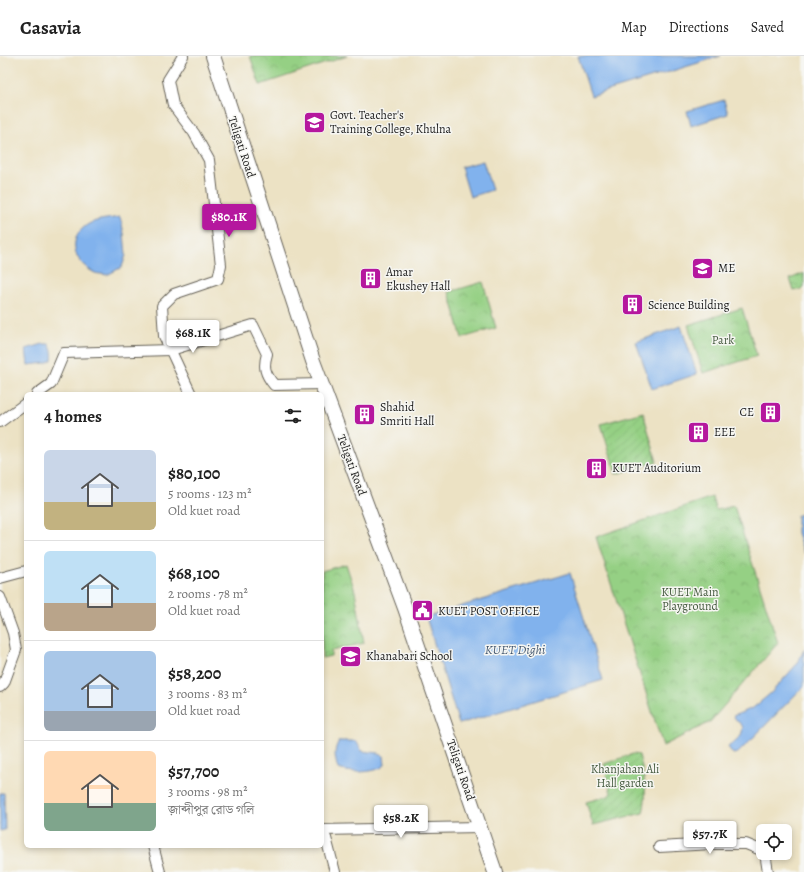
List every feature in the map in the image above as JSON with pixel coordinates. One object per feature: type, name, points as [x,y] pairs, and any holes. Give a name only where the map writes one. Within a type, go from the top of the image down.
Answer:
[{"type":"main road","name":"Teligati Road","points":[[212,56],[322,384],[405,608],[495,872]]},
{"type":"street","points":[[183,56],[168,80],[173,105],[194,133],[209,160],[221,265],[218,279],[174,294],[162,306],[164,336],[190,392]]},
{"type":"street","points":[[40,392],[51,384],[64,353],[170,350],[253,326],[267,354],[264,363],[267,377],[274,385],[322,384]]},
{"type":"street","points":[[0,422],[24,404]]},
{"type":"street","points":[[0,578],[24,572]]},
{"type":"street","points":[[0,597],[13,633],[16,650],[4,682],[0,687]]},
{"type":"street","points":[[324,830],[480,827]]},
{"type":"street","points":[[324,836],[326,838],[335,872]]},
{"type":"street","points":[[659,847],[746,844],[756,848]]},
{"type":"street","points":[[154,848],[160,872]]},
{"type":"street","points":[[766,860],[768,872]]},
{"type":"green space","points":[[250,56],[347,56],[260,85]]},
{"type":"green space","points":[[804,273],[804,288],[794,291],[790,279]]},
{"type":"green space","points":[[483,282],[496,328],[462,338],[449,292]]},
{"type":"green space","name":"Park","points":[[742,308],[757,356],[703,373],[688,325]]},
{"type":"green space","points":[[643,412],[657,462],[616,474],[601,424]]},
{"type":"green space","name":"KUET Main Playground","points":[[712,497],[716,510],[734,506],[778,643],[710,722],[663,746],[596,537]]},
{"type":"green space","points":[[346,564],[355,591],[364,643],[331,651],[331,656],[324,658],[324,570]]},
{"type":"green space","name":"Khanjahan Ali Hall garden","points":[[633,754],[639,755],[644,776],[645,798],[643,813],[593,825],[586,802],[608,796],[611,793],[604,764]]},
{"type":"water","points":[[578,56],[721,56],[591,96]]},
{"type":"water","points":[[724,100],[728,114],[691,126],[687,111]]},
{"type":"water","points":[[483,161],[492,190],[470,197],[461,167]]},
{"type":"water","points":[[120,217],[124,233],[126,255],[122,267],[107,275],[95,273],[88,269],[78,257],[75,250],[76,237],[80,231],[91,223],[99,220]]},
{"type":"water","points":[[681,326],[697,374],[652,389],[636,342]]},
{"type":"water","points":[[43,344],[49,344],[52,352],[52,360],[46,363],[28,365],[26,349]]},
{"type":"water","points":[[804,514],[804,553],[797,533],[797,515]]},
{"type":"water","name":"KUET Dighi","points":[[570,573],[603,680],[459,724],[426,617]]},
{"type":"water","points":[[804,649],[804,686],[738,753],[733,754],[728,747],[741,736],[743,727],[733,716],[753,708],[771,693],[798,663]]},
{"type":"water","points":[[339,741],[356,741],[362,751],[379,753],[384,756],[385,765],[375,770],[362,772],[338,769],[335,755]]},
{"type":"water","points":[[0,793],[4,793],[5,830],[0,831]]},
{"type":"place","name":"Govt. Teacher's Training College, Khulna","points":[[315,122]]},
{"type":"place","name":"ME","points":[[702,268]]},
{"type":"place","name":"Amar Ekushey Hall","points":[[370,279]]},
{"type":"place","name":"Science Building","points":[[633,305]]},
{"type":"place","name":"CE","points":[[770,412]]},
{"type":"place","name":"Shahid Smriti Hall","points":[[365,414]]},
{"type":"place","name":"EEE","points":[[698,432]]},
{"type":"place","name":"KUET Auditorium","points":[[597,468]]},
{"type":"place","name":"KUET POST OFFICE","points":[[422,611]]},
{"type":"place","name":"Khanabari School","points":[[350,656]]}]
